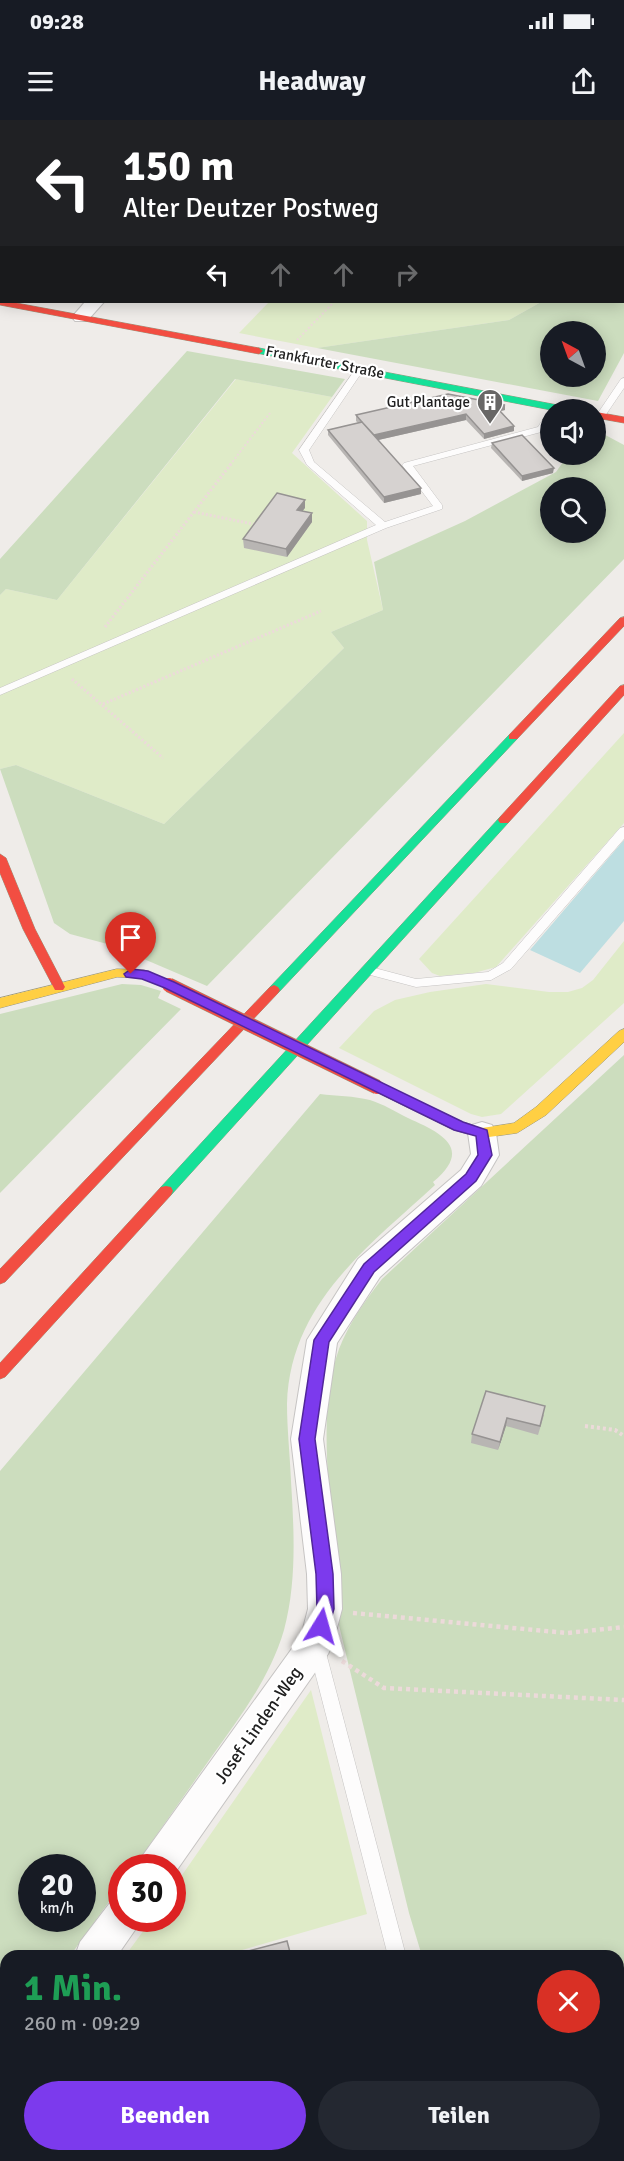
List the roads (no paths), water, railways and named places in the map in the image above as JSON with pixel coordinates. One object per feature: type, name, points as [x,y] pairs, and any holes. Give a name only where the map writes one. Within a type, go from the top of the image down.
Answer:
[{"type":"main road","name":"Frankfurter Straße","points":[[10,303],[284,354],[540,406]]},
{"type":"main road","points":[[606,417],[624,420]]},
{"type":"main road","points":[[0,1278],[624,620]]},
{"type":"main road","points":[[0,1373],[624,688]]},
{"type":"main road","points":[[0,858],[29,929],[59,987]]},
{"type":"main road","points":[[0,1003],[117,973],[144,974],[459,1126],[482,1133],[517,1128],[541,1111],[624,1034]]},
{"type":"street","points":[[81,317],[94,303]]},
{"type":"street","name":"Josef-Linden-Weg","points":[[166,1854],[316,1644],[326,1609],[324,1574],[307,1439],[322,1340],[369,1268],[471,1178],[485,1155],[482,1133]]},
{"type":"street","points":[[98,1950],[111,1932]]},
{"type":"lane","points":[[360,369],[304,450],[310,462],[383,526]]},
{"type":"lane","points":[[606,405],[624,381]]},
{"type":"lane","points":[[0,692],[383,526],[439,507],[407,465],[540,430]]},
{"type":"lane","points":[[367,970],[416,983],[491,976],[507,966],[624,831]]},
{"type":"lane","points":[[316,1644],[319,1665],[395,1950]]},
{"type":"water","points":[[624,840],[624,921],[580,973],[530,950]]},
{"type":"place","name":"Gut Plantage","points":[[490,425]]}]
